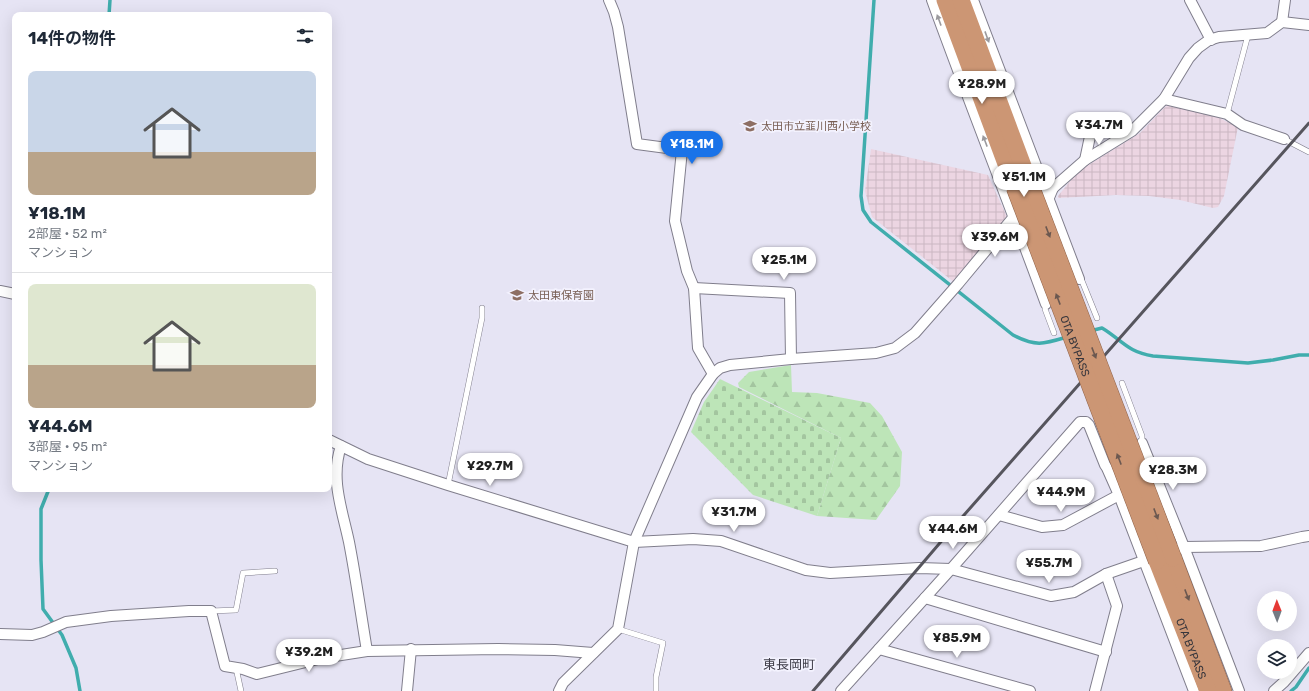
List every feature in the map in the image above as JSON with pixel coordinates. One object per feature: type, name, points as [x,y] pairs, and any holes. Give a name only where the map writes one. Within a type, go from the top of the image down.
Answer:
[{"type":"highway","name":"OTA BYPASS","points":[[945,0],[1022,185],[1165,557],[1224,691]]},
{"type":"highway","name":"OTA BYPASS","points":[[961,0],[1022,185]]},
{"type":"highway","name":"OTA BYPASS","points":[[1165,557],[1208,691]]},
{"type":"street","points":[[609,0],[618,27],[637,144],[682,150],[675,221],[687,271],[694,288],[698,348],[712,374]]},
{"type":"street","points":[[932,0],[962,84],[1046,304]]},
{"type":"street","points":[[973,0],[1049,193],[1079,279]]},
{"type":"street","points":[[1190,0],[1212,40]]},
{"type":"street","points":[[1282,22],[1284,0]]},
{"type":"street","points":[[559,691],[563,683],[618,629],[634,542],[697,397],[712,374],[720,368],[730,365],[791,358],[876,352],[895,348],[915,333],[956,288],[1014,217],[1014,204],[1049,193],[1085,160],[1132,131],[1164,99],[1198,48],[1219,37],[1267,33],[1282,22],[1309,25]]},
{"type":"street","points":[[1164,99],[1227,114],[1243,125],[1284,139]]},
{"type":"street","points":[[1085,160],[1092,127]]},
{"type":"street","points":[[694,288],[790,293],[791,358]]},
{"type":"street","points":[[0,291],[12,293]]},
{"type":"street","points":[[841,691],[999,515],[1080,422],[1086,422],[1089,425],[1119,495],[1165,557],[1239,691]]},
{"type":"street","points":[[332,442],[368,459],[634,542],[693,539],[721,541],[806,570],[830,573],[919,568],[951,569],[1051,596],[1074,592],[1106,574],[1165,557],[1261,546],[1302,536],[1309,536]]},
{"type":"street","points":[[1142,443],[1194,691]]},
{"type":"street","points":[[341,446],[333,460],[338,497],[348,541],[368,651]]},
{"type":"street","points":[[999,515],[1042,527],[1063,525],[1119,495]]},
{"type":"street","points":[[1095,691],[1117,606],[1106,574]]},
{"type":"street","points":[[925,598],[1106,652]]},
{"type":"street","points":[[0,634],[32,635],[44,632],[66,622],[111,616],[211,611],[225,666],[243,669],[257,674],[322,658],[368,651],[555,650],[593,652]]},
{"type":"street","points":[[879,649],[1030,691]]},
{"type":"street","points":[[407,691],[411,650]]},
{"type":"street","points":[[1274,691],[1284,682],[1309,653]]},
{"type":"lane","points":[[1227,114],[1248,35]]},
{"type":"lane","points":[[1284,139],[1309,152]]},
{"type":"lane","points":[[1079,279],[1082,281],[1097,318]]},
{"type":"lane","points":[[1046,304],[1045,309],[1054,333]]},
{"type":"lane","points":[[448,485],[482,318],[482,308]]},
{"type":"lane","points":[[1122,383],[1142,436],[1142,443]]},
{"type":"lane","points":[[211,611],[236,610],[243,573],[275,572]]},
{"type":"lane","points":[[618,629],[663,643],[656,677],[656,691]]},
{"type":"lane","points":[[236,668],[241,691]]},
{"type":"shaded area","points":[[1169,105],[1211,114],[1238,127],[1224,196],[1218,207],[1213,208],[1180,200],[1149,196],[1116,195],[1058,198],[1075,175],[1082,169],[1140,133],[1165,107]]},
{"type":"shaded area","points":[[871,149],[988,175],[1007,217],[955,283],[872,217],[865,191]]},
{"type":"green space","points":[[791,365],[792,392],[817,393],[870,403],[882,416],[902,452],[900,486],[876,520],[817,516],[841,438],[739,387],[738,383],[749,372]]},
{"type":"green space","points":[[720,379],[841,438],[817,516],[753,495],[691,432],[704,402]]},
{"type":"waterway","points":[[109,12],[110,0]]},
{"type":"waterway","points":[[874,0],[861,196],[863,210],[871,222],[1013,335],[1034,343],[1046,343],[1067,337]]},
{"type":"waterway","points":[[1090,331],[1102,328],[1131,349],[1153,356],[1248,363],[1299,355],[1309,355]]},
{"type":"waterway","points":[[48,492],[41,509],[43,609],[62,635],[76,668],[80,691]]},
{"type":"waterway","points":[[1291,691],[1296,687],[1309,668]]},
{"type":"railway","points":[[813,691],[957,523],[1309,123]]},
{"type":"place","name":"太田市立韮川西小学校","points":[[750,126]]},
{"type":"place","name":"太田東保育園","points":[[517,295]]},
{"type":"district","name":"東長岡町","points":[[789,664]]}]
